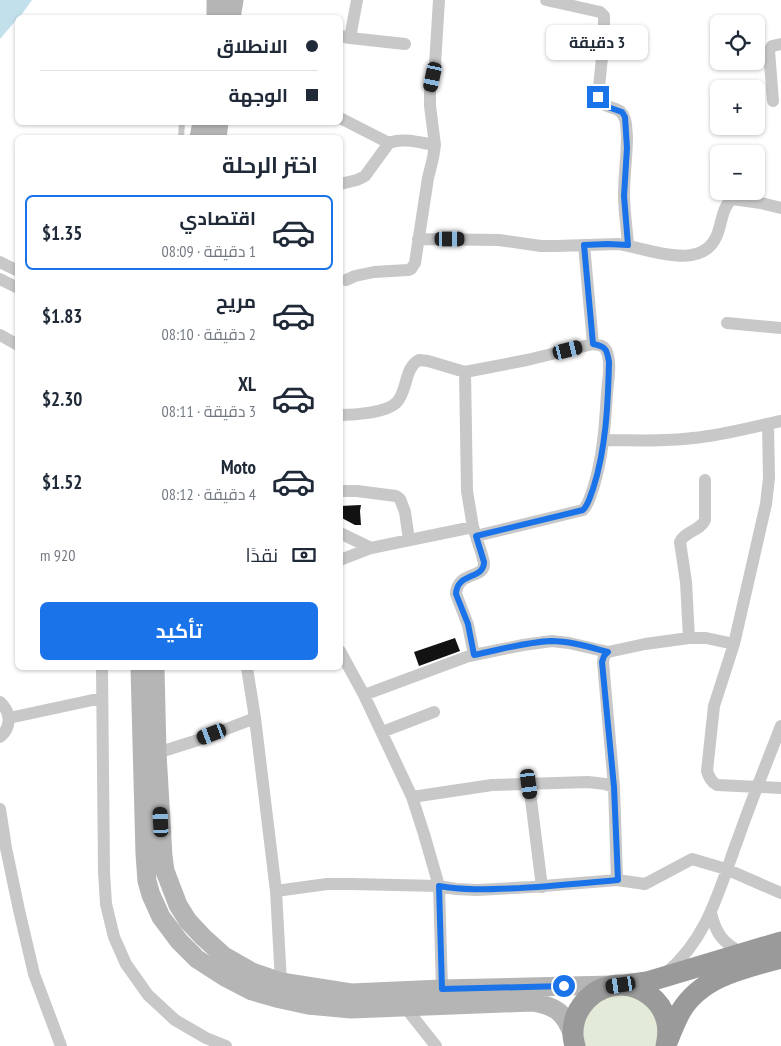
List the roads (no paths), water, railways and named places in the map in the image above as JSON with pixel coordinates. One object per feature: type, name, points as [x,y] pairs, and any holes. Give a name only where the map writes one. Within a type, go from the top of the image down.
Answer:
[{"type":"highway","points":[[573,1042],[575,1019],[582,1005],[592,994],[606,987],[647,982],[781,942]]},
{"type":"highway","points":[[666,1045],[681,1010],[692,996],[705,986],[731,972],[781,958]]},
{"type":"highway","points":[[623,985],[636,988],[650,995],[660,1006],[667,1020],[668,1036],[666,1045]]},
{"type":"main road","points":[[216,0],[230,14]]},
{"type":"main road","points":[[140,670],[145,854],[148,881],[151,895],[161,917],[178,941],[198,959],[225,977],[252,991],[308,1005],[351,1009],[532,1002],[543,1004],[561,1013],[568,1022],[573,1042]]},
{"type":"main road","points":[[155,670],[162,856],[165,871],[178,905],[188,921],[224,956],[252,972],[281,982],[351,993],[623,985]]},
{"type":"street","points":[[357,0],[345,37],[405,44]]},
{"type":"street","points":[[346,280],[374,272],[411,269],[415,263],[435,145],[430,106],[430,89],[435,65],[439,0]]},
{"type":"street","points":[[546,0],[600,12],[604,16],[604,38],[598,97],[602,105],[622,112],[625,117],[627,148],[624,196],[628,245]]},
{"type":"street","points":[[773,101],[769,51],[772,46],[781,44]]},
{"type":"street","points":[[343,120],[389,143]]},
{"type":"street","points":[[343,183],[358,180],[365,176],[389,143],[400,140],[435,145]]},
{"type":"street","points":[[418,239],[499,240],[541,246],[628,245],[674,256],[686,256],[709,248],[714,242],[725,207],[730,200],[744,200],[781,208]]},
{"type":"street","points":[[584,245],[593,344]]},
{"type":"street","points":[[0,262],[15,270]]},
{"type":"street","points":[[0,279],[15,286]]},
{"type":"street","points":[[728,323],[781,328]]},
{"type":"street","points":[[0,335],[15,343]]},
{"type":"street","points":[[343,416],[377,411],[394,405],[400,396],[412,366],[419,360],[465,372],[527,360],[593,344],[605,348],[608,355],[604,440],[595,480],[587,505],[583,510],[474,531],[409,540],[371,548],[343,559]]},
{"type":"street","points":[[465,372],[467,491],[474,531],[484,566],[481,571],[458,584],[456,594],[468,624],[474,655]]},
{"type":"street","points":[[604,440],[693,438],[733,432],[775,422],[766,504],[734,644],[714,706],[707,771],[713,783],[717,785],[781,788]]},
{"type":"street","points":[[690,638],[686,582],[680,542],[683,537],[700,528],[705,520],[705,480]]},
{"type":"street","points":[[343,491],[396,496],[403,505],[409,540]]},
{"type":"street","points":[[343,534],[371,548]]},
{"type":"street","points":[[364,695],[474,655],[552,641],[608,652],[645,644],[690,638],[706,638],[734,644]]},
{"type":"street","points":[[608,652],[602,662],[614,787],[618,880]]},
{"type":"street","points":[[343,656],[364,695],[412,797],[424,834],[439,886],[442,989]]},
{"type":"street","points":[[102,670],[104,872],[106,904],[114,937],[126,964],[148,995],[175,1020],[206,1038],[226,1046]]},
{"type":"street","points":[[247,670],[276,891],[281,982]]},
{"type":"street","points":[[9,718],[102,698]]},
{"type":"street","points":[[0,702],[7,709],[9,718],[9,726],[0,737]]},
{"type":"street","points":[[382,732],[434,712]]},
{"type":"street","points":[[157,752],[198,740],[255,718]]},
{"type":"street","points":[[660,978],[688,952],[711,913],[756,788],[781,726]]},
{"type":"street","points":[[412,797],[492,785],[588,782],[614,787]]},
{"type":"street","points":[[529,784],[542,886]]},
{"type":"street","points":[[0,809],[17,901],[34,974],[61,1046]]},
{"type":"street","points":[[276,891],[327,884],[439,886],[477,890],[618,880],[645,884],[692,860],[726,869],[781,892]]},
{"type":"street","points":[[711,913],[714,926],[721,937],[730,947],[742,953]]},
{"type":"street","points":[[405,1007],[436,1046]]},
{"type":"water","points":[[0,0],[32,0],[21,15],[15,15],[15,21],[0,39]]}]
